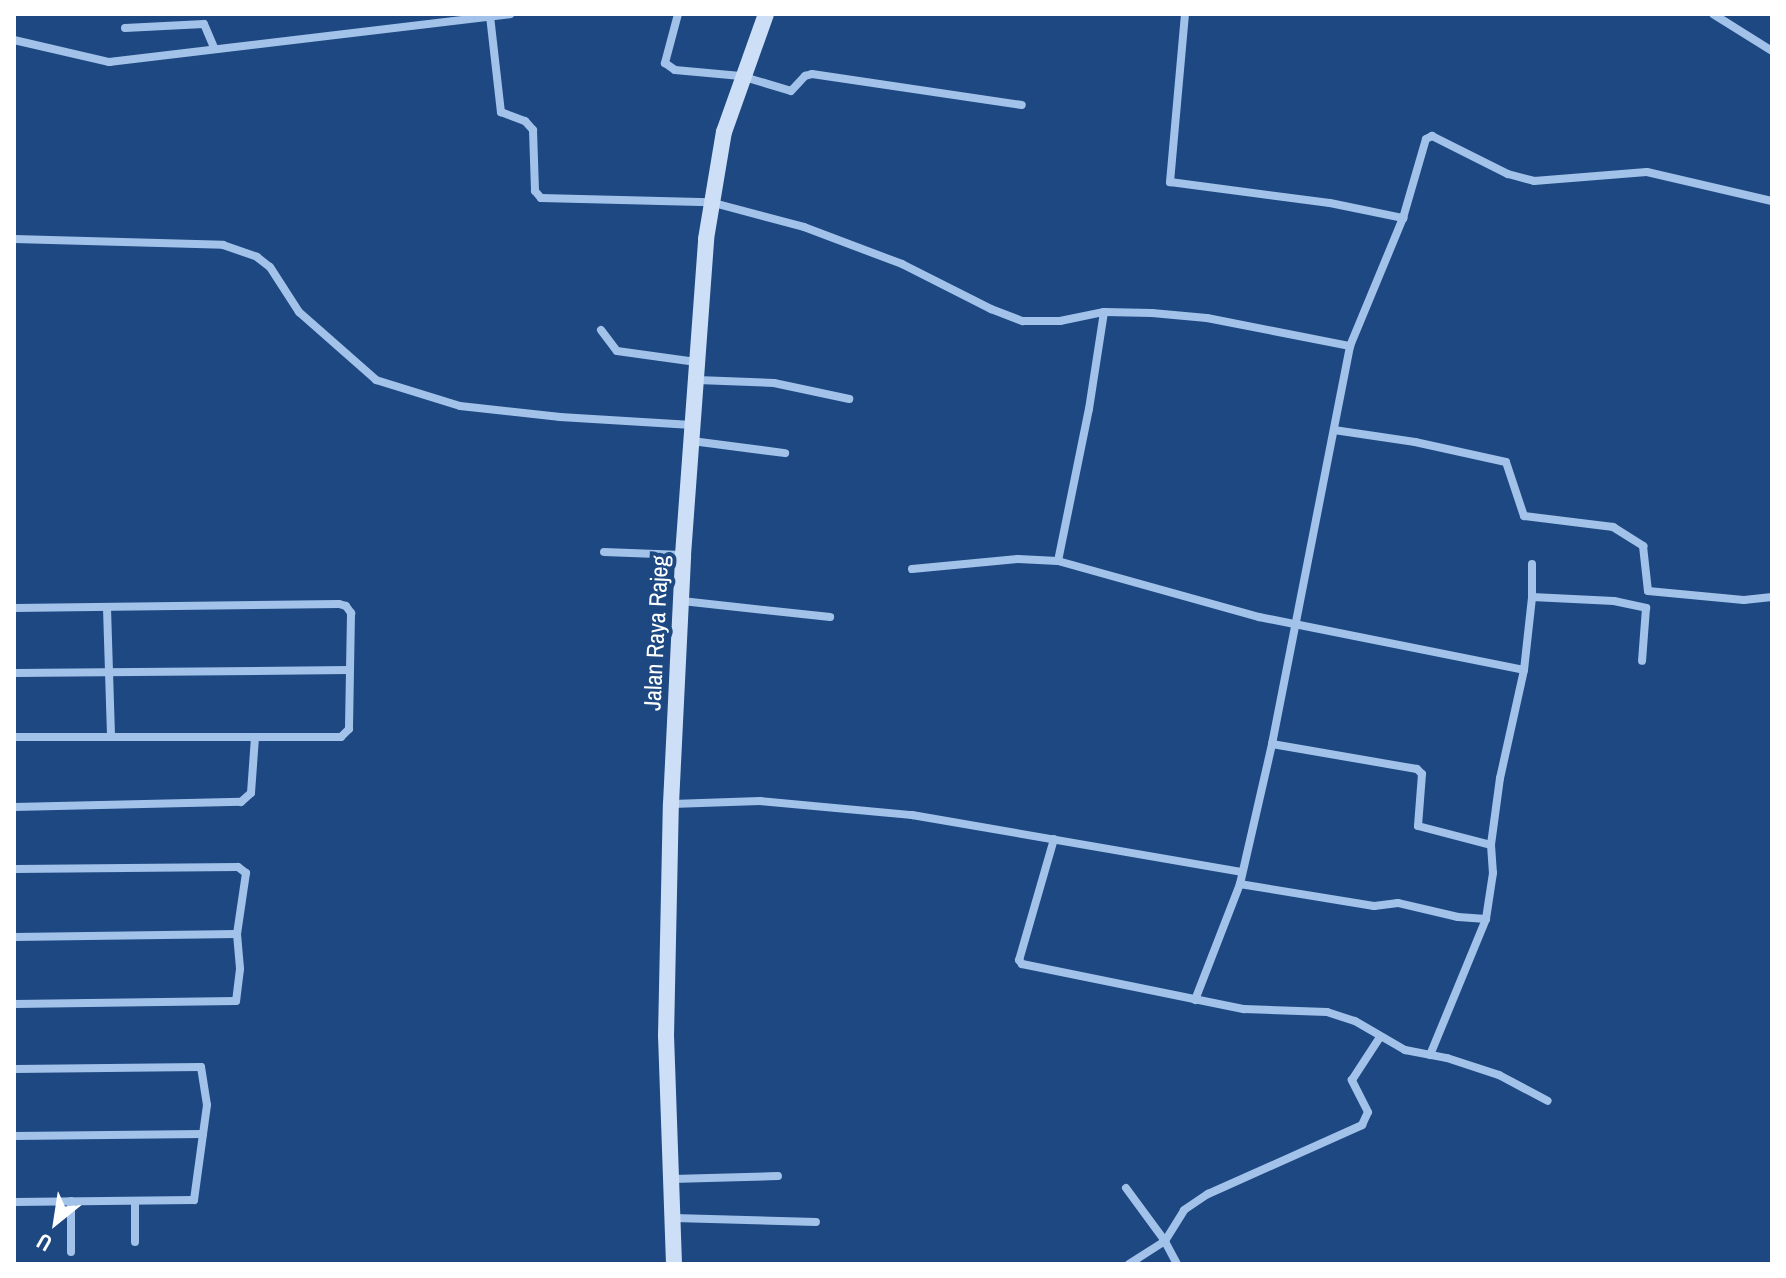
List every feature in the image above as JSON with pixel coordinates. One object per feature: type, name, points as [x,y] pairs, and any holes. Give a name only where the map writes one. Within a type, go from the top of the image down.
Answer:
[{"type":"main road","name":"Jalan Raya Rajeg","points":[[674,1264],[666,1036],[671,804],[683,555],[697,362],[710,202],[724,132],[741,76],[766,14]]},
{"type":"street","points":[[14,40],[109,62],[510,14]]},
{"type":"street","points":[[678,14],[665,63],[669,67],[741,76],[791,91],[805,76],[812,74],[1022,105]]},
{"type":"street","points":[[1185,14],[1170,182],[1330,203],[1403,218]]},
{"type":"street","points":[[1713,14],[1772,51]]},
{"type":"street","points":[[490,16],[501,112],[525,121],[533,130],[537,196],[710,202],[804,227],[902,264],[991,309],[1023,321],[1060,321],[1104,312],[1207,318],[1350,346]]},
{"type":"street","points":[[125,28],[204,24],[214,48]]},
{"type":"street","points":[[1195,1000],[1240,884],[1272,744],[1293,624],[1350,346],[1403,218],[1426,139],[1432,136],[1508,174],[1534,181],[1647,172],[1772,201]]},
{"type":"street","points":[[14,239],[223,245],[257,257],[270,267],[299,312],[376,380],[460,406],[692,433],[785,453]]},
{"type":"street","points":[[1058,561],[1089,409],[1104,312]]},
{"type":"street","points":[[601,330],[617,351],[697,362]]},
{"type":"street","points":[[697,380],[774,383],[849,399]]},
{"type":"street","points":[[1334,430],[1415,442],[1506,462],[1524,516],[1613,527],[1643,546],[1648,591],[1642,661]]},
{"type":"street","points":[[604,552],[683,555]]},
{"type":"street","points":[[912,569],[1018,559],[1058,561],[1188,600],[1524,670]]},
{"type":"street","points":[[1430,1055],[1486,919],[1493,873],[1491,845],[1500,778],[1524,670],[1532,597],[1532,564]]},
{"type":"street","points":[[1648,591],[1744,600],[1772,597]]},
{"type":"street","points":[[1532,597],[1614,601],[1646,608]]},
{"type":"street","points":[[682,601],[830,617]]},
{"type":"street","points":[[14,608],[346,606],[351,613],[349,729],[346,734],[327,738],[14,737]]},
{"type":"street","points":[[107,608],[111,735]]},
{"type":"street","points":[[14,673],[349,670]]},
{"type":"street","points":[[14,807],[241,802],[251,793],[255,737]]},
{"type":"street","points":[[1272,744],[1417,769],[1422,774],[1418,826],[1491,845]]},
{"type":"street","points":[[671,804],[760,801],[912,815],[1241,872]]},
{"type":"street","points":[[1054,839],[1020,962],[1244,1009],[1327,1012],[1355,1021],[1405,1050],[1499,1075],[1548,1101]]},
{"type":"street","points":[[14,869],[238,867],[246,873],[237,934],[240,969],[236,1001],[14,1004]]},
{"type":"street","points":[[1240,884],[1374,906],[1398,903],[1458,917],[1486,919]]},
{"type":"street","points":[[14,937],[237,934]]},
{"type":"street","points":[[1129,1264],[1165,1241],[1184,1210],[1208,1194],[1362,1125],[1368,1112],[1352,1080],[1380,1037]]},
{"type":"street","points":[[14,1069],[201,1067],[207,1105],[194,1200],[14,1202]]},
{"type":"street","points":[[14,1136],[203,1134]]},
{"type":"street","points":[[672,1179],[778,1176]]},
{"type":"street","points":[[1126,1188],[1165,1241],[1177,1264]]},
{"type":"street","points":[[71,1201],[71,1252]]},
{"type":"street","points":[[135,1201],[135,1242]]},
{"type":"street","points":[[674,1218],[816,1222]]}]
